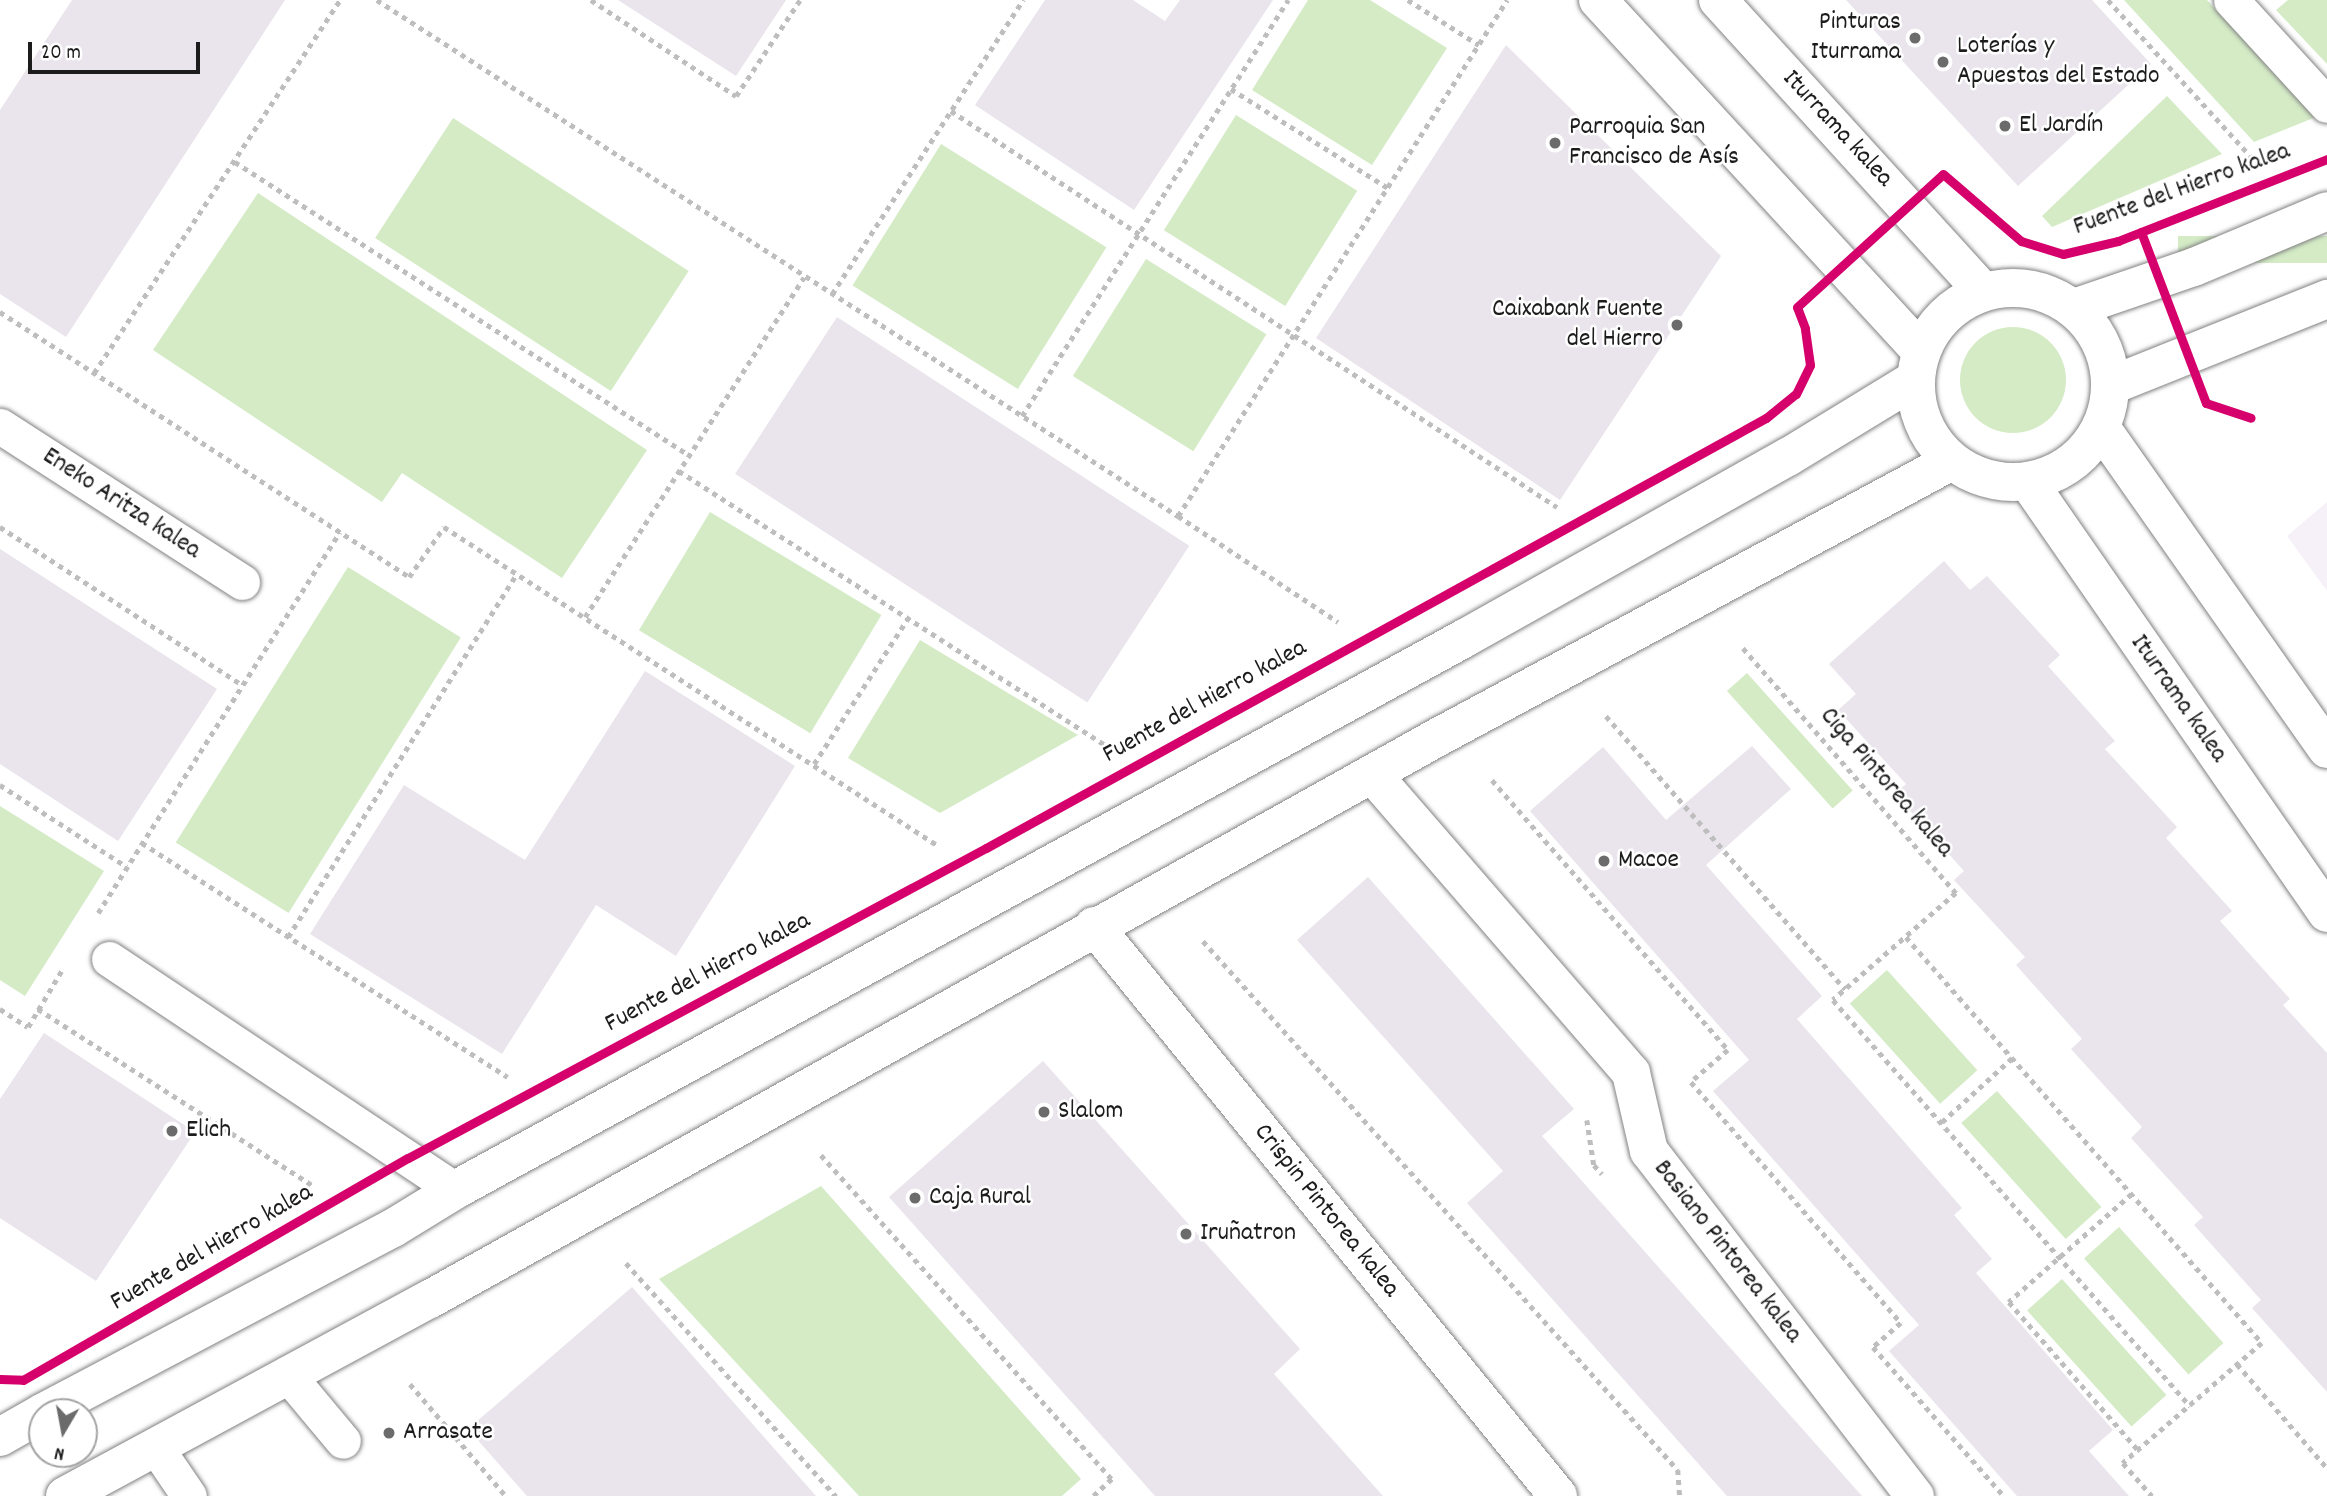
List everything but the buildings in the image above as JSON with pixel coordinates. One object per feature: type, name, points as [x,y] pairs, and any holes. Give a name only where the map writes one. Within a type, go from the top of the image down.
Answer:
[{"type":"main road","points":[[71,1398],[393,1228],[455,1190],[1465,638],[1788,457],[1917,365],[1945,313],[1983,291],[2020,287],[2074,307],[2101,338],[2112,385],[2102,429],[2087,452],[2029,484],[1991,482],[1950,462],[1916,408],[1917,365],[1598,0]]},
{"type":"main road","name":"Iturrama kalea","points":[[1718,0],[1983,291]]},
{"type":"main road","points":[[2074,307],[2194,267],[2327,211]]},
{"type":"main road","points":[[2112,385],[2327,299]]},
{"type":"main road","points":[[2102,429],[2327,749]]},
{"type":"main road","points":[[65,1496],[287,1374],[430,1300],[1094,926],[1950,462]]},
{"type":"main road","name":"Iturrama kalea","points":[[2029,484],[2327,914]]},
{"type":"main road","name":"Basiano Pintorea kalea","points":[[1373,775],[1631,1073],[1649,1150],[1915,1496]]},
{"type":"main road","name":"Crispin Pintorea kalea","points":[[1094,926],[1558,1496]]},
{"type":"main road","points":[[0,1437],[28,1421]]},
{"type":"lane","points":[[2239,3],[2327,105]]},
{"type":"lane","name":"Eneko Aritza kalea","points":[[0,426],[242,582]]},
{"type":"lane","points":[[109,959],[455,1190]]},
{"type":"lane","points":[[287,1374],[343,1441]]},
{"type":"lane","points":[[155,1446],[189,1496]]},
{"type":"path","points":[[94,373],[340,0]]},
{"type":"path","points":[[377,0],[1338,622]]},
{"type":"path","points":[[591,0],[736,96],[800,0]]},
{"type":"path","points":[[832,294],[1023,0]]},
{"type":"path","points":[[1022,416],[1288,0]]},
{"type":"path","points":[[1408,0],[1479,45]]},
{"type":"path","points":[[1178,516],[1507,0]]},
{"type":"path","points":[[2108,0],[2257,163]]},
{"type":"path","points":[[1231,89],[1388,188]]},
{"type":"path","points":[[951,111],[1558,507]]},
{"type":"path","points":[[235,162],[689,454]]},
{"type":"path","points":[[585,617],[804,277]]},
{"type":"path","points":[[0,312],[409,577],[444,527],[937,845]]},
{"type":"path","points":[[679,471],[1110,748]]},
{"type":"path","points":[[0,527],[241,684]]},
{"type":"path","points":[[90,926],[241,684],[340,532]]},
{"type":"path","points":[[288,937],[517,573]]},
{"type":"path","points":[[814,764],[908,618]]},
{"type":"path","points":[[1606,716],[1845,989],[1833,1000],[2190,1406]]},
{"type":"path","points":[[1492,780],[1728,1050],[1691,1082],[1900,1323],[1873,1347],[2004,1496]]},
{"type":"path","points":[[0,785],[127,867]]},
{"type":"path","points":[[142,843],[508,1077]]},
{"type":"path","points":[[1906,937],[2262,1343],[2123,1463],[2152,1496]]},
{"type":"path","points":[[1203,941],[1678,1470],[1680,1496]]},
{"type":"path","points":[[0,1009],[28,1027],[67,961]]},
{"type":"path","points":[[38,1009],[312,1185]]},
{"type":"path","points":[[1942,1122],[2012,1058]]},
{"type":"path","points":[[821,1154],[1112,1479],[1094,1496]]},
{"type":"path","points":[[2132,1194],[2009,1302],[2138,1450]]},
{"type":"path","points":[[626,1263],[836,1496]]},
{"type":"path","points":[[2237,1364],[2327,1468]]},
{"type":"path","points":[[410,1384],[506,1496]]},
{"type":"shaded area","points":[[2327,502],[2327,591],[2287,536]]},
{"type":"green space","points":[[1308,0],[1370,0],[1447,48],[1372,165],[1252,90]]},
{"type":"green space","points":[[2124,0],[2207,0],[2316,117],[2254,142]]},
{"type":"green space","points":[[2288,0],[2327,0],[2327,64],[2276,10]]},
{"type":"green space","points":[[2167,96],[2222,154],[2052,227],[2042,216]]},
{"type":"green space","points":[[1236,115],[1357,191],[1285,306],[1164,230]]},
{"type":"green space","points":[[453,118],[689,271],[611,391],[375,238]]},
{"type":"green space","points":[[941,144],[1106,247],[1018,389],[853,286]]},
{"type":"green space","points":[[258,193],[647,450],[562,578],[402,473],[382,502],[153,350]]},
{"type":"green space","points":[[2178,236],[2327,236],[2327,263],[2178,263]]},
{"type":"green space","points":[[1146,259],[1266,334],[1193,451],[1073,376]]},
{"type":"green space","points":[[2013,327],[2033,331],[2051,342],[2062,360],[2066,380],[2062,400],[2051,418],[2033,429],[2013,433],[1993,429],[1975,418],[1964,400],[1960,380],[1964,360],[1975,342],[1993,331]]},
{"type":"green space","points":[[710,512],[881,615],[810,733],[639,630]]},
{"type":"green space","points":[[348,567],[461,637],[289,913],[176,843]]},
{"type":"green space","points":[[920,640],[1078,735],[940,813],[848,758]]},
{"type":"green space","points":[[1747,673],[1853,790],[1833,808],[1727,691]]},
{"type":"green space","points":[[0,806],[104,871],[25,996],[0,980]]},
{"type":"green space","points":[[1887,970],[1977,1070],[1940,1104],[1850,1003]]},
{"type":"green space","points":[[1997,1091],[2101,1207],[2066,1239],[1961,1123]]},
{"type":"green space","points":[[821,1186],[1081,1479],[1062,1496],[859,1496],[659,1279]]},
{"type":"green space","points":[[2119,1227],[2223,1343],[2188,1374],[2084,1258]]},
{"type":"green space","points":[[2062,1279],[2166,1395],[2131,1426],[2027,1310]]},
{"type":"cycle path","name":"Fuente del Hierro kalea","points":[[0,1379],[23,1380],[408,1158],[986,848],[1766,418],[1796,394],[1810,365],[1805,328],[1797,307],[1943,174],[2021,241],[2063,254],[2118,241],[2327,159]]},
{"type":"cycle path","name":"Fuente del Hierro kalea","points":[[2141,232],[2206,403],[2251,418]]},
{"type":"place","name":"Pinturas Iturrama","points":[[1915,38]]},
{"type":"place","name":"Loterías y Apuestas del Estado","points":[[1943,62]]},
{"type":"place","name":"El Jardín","points":[[2005,126]]},
{"type":"place","name":"Parroquia San Francisco de Asís","points":[[1555,143]]},
{"type":"place","name":"Caixabank Fuente del Hierro","points":[[1677,325]]},
{"type":"place","name":"Macoe","points":[[1604,861]]},
{"type":"place","name":"Slalom","points":[[1044,1112]]},
{"type":"place","name":"Elich","points":[[172,1131]]},
{"type":"place","name":"Caja Rural","points":[[915,1198]]},
{"type":"place","name":"Iruñatron","points":[[1186,1234]]},
{"type":"place","name":"Arrasate","points":[[389,1433]]}]
